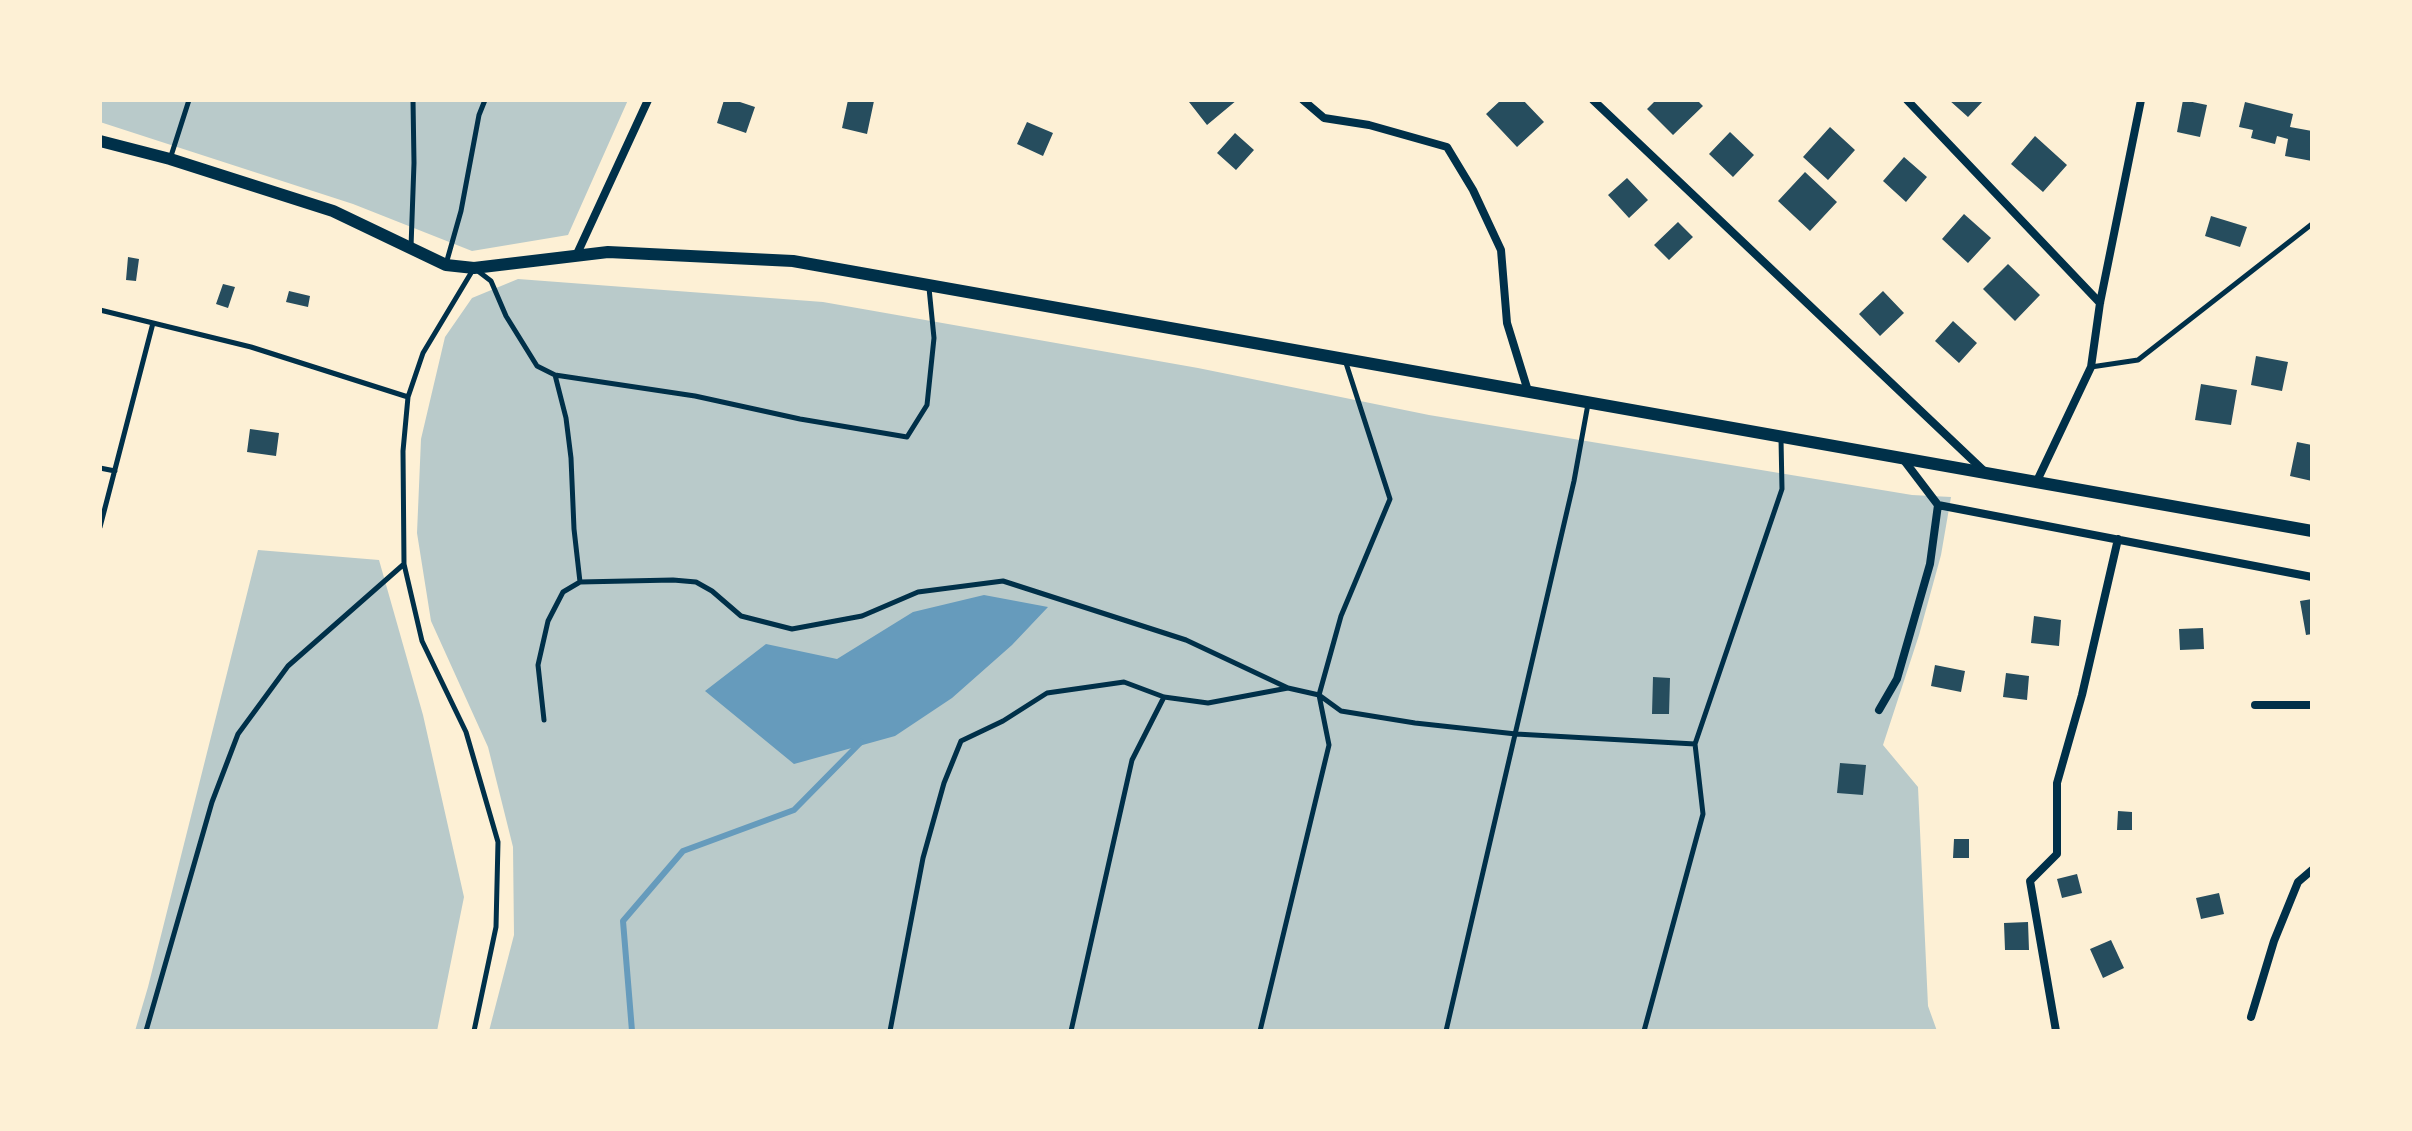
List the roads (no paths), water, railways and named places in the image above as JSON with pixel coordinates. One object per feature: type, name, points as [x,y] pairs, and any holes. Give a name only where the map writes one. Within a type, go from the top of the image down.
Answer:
[{"type":"street","points":[[576,256],[648,100]]},
{"type":"street","points":[[1303,100],[1324,118],[1369,125],[1447,147],[1473,190],[1501,250],[1507,323],[1528,391]]},
{"type":"street","points":[[1593,100],[1988,474]]},
{"type":"street","points":[[1907,100],[2100,303]]},
{"type":"street","points":[[2036,483],[2091,367],[2100,303],[2141,100]]},
{"type":"street","points":[[100,141],[170,159],[333,211],[446,265],[474,268],[608,252],[793,261],[2312,531]]},
{"type":"street","points":[[1903,459],[1938,505],[2312,577]]},
{"type":"street","points":[[1879,710],[1897,679],[1930,564],[1938,505]]},
{"type":"street","points":[[2056,1031],[2030,881],[2057,854],[2057,783],[2082,695],[2118,539]]},
{"type":"street","points":[[2255,705],[2312,705]]},
{"type":"street","points":[[2251,1017],[2274,941],[2298,882],[2312,870]]},
{"type":"lane","points":[[170,159],[189,100]]},
{"type":"lane","points":[[411,247],[413,100]]},
{"type":"lane","points":[[446,265],[485,100]]},
{"type":"lane","points":[[2091,367],[2138,360],[2312,224]]},
{"type":"lane","points":[[474,1031],[496,927],[498,842],[466,732],[422,641],[404,564],[403,451],[408,397],[423,353],[474,268],[491,281],[506,316],[537,366],[555,375],[695,396],[800,419],[907,437],[927,405],[934,338],[928,284]]},
{"type":"lane","points":[[100,310],[251,347],[408,397]]},
{"type":"lane","points":[[100,527],[153,323]]},
{"type":"lane","points":[[1260,1031],[1329,745],[1319,695],[1341,616],[1390,499],[1345,359]]},
{"type":"lane","points":[[555,375],[566,418],[571,458],[580,582]]},
{"type":"lane","points":[[1446,1031],[1574,481],[1589,403]]},
{"type":"lane","points":[[1644,1031],[1703,814],[1695,744],[1782,489],[1781,437]]},
{"type":"lane","points":[[100,468],[115,471]]},
{"type":"lane","points":[[146,1031],[212,802],[238,734],[288,666],[404,564]]},
{"type":"lane","points":[[544,720],[538,665],[548,621],[563,592],[580,582],[696,582],[712,591],[741,616],[792,629],[862,616],[918,592],[1003,581],[1186,640],[1288,688],[1319,695],[1341,711],[1516,734],[1695,744]]},
{"type":"lane","points":[[890,1031],[923,858],[944,783],[961,741],[1003,721],[1047,693],[1124,682],[1164,697],[1208,703],[1288,688]]},
{"type":"lane","points":[[1071,1031],[1132,760],[1164,697]]},
{"type":"water","points":[[984,595],[1048,607],[1012,645],[952,698],[895,736],[794,764],[705,691],[766,644],[837,659],[913,612]]},
{"type":"waterway","points":[[632,1031],[623,921],[683,851],[794,810],[861,742]]}]
